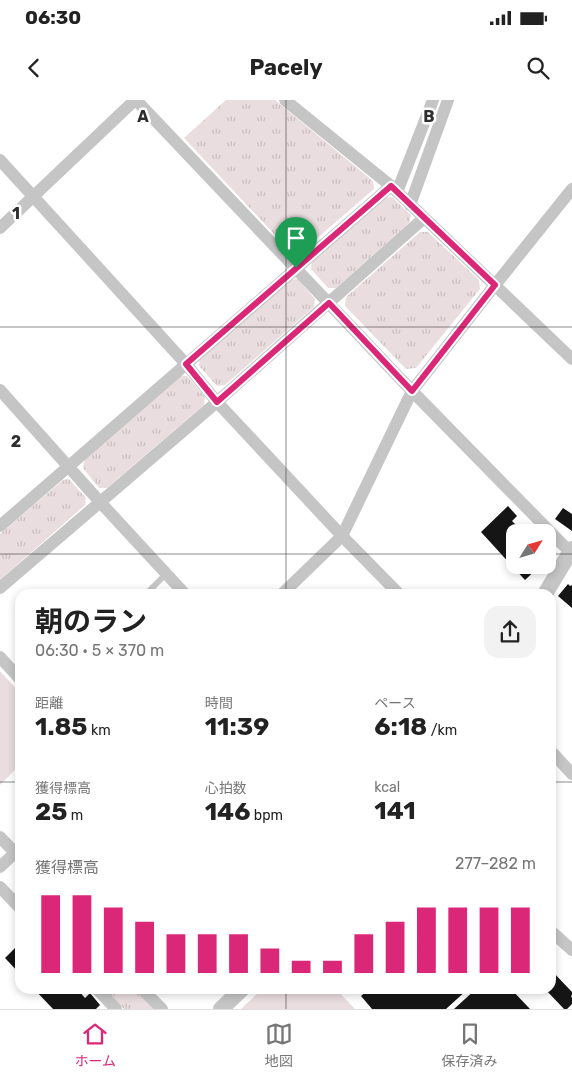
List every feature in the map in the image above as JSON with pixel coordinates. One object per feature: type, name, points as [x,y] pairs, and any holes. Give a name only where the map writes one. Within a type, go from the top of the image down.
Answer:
[{"type":"street","points":[[0,228],[135,100],[412,391],[571,552],[548,589]]},
{"type":"street","points":[[285,100],[394,189],[572,359]]},
{"type":"street","points":[[0,526],[296,268],[394,189],[433,100]]},
{"type":"street","points":[[410,205],[448,100]]},
{"type":"street","points":[[0,160],[186,364],[217,402],[394,589]]},
{"type":"street","points":[[287,589],[342,536],[412,391],[572,189]]},
{"type":"street","points":[[0,588],[217,402],[424,218]]},
{"type":"street","points":[[0,390],[180,589]]},
{"type":"street","points":[[0,657],[15,674]]},
{"type":"street","points":[[556,756],[572,774]]},
{"type":"street","points":[[0,837],[15,850]]},
{"type":"street","points":[[0,867],[15,855]]},
{"type":"street","points":[[0,887],[15,903]]},
{"type":"street","points":[[556,936],[572,950]]},
{"type":"street","points":[[101,994],[116,1009]]},
{"type":"street","points":[[147,994],[162,1009]]},
{"type":"street","points":[[221,1009],[237,994]]},
{"type":"lane","points":[[151,589],[166,574]]},
{"type":"green space","points":[[226,100],[275,100],[373,181],[374,189],[301,252],[291,252],[184,138]]},
{"type":"green space","points":[[392,197],[411,215],[409,223],[336,288],[328,288],[311,269],[312,260],[384,198]]},
{"type":"green space","points":[[420,232],[428,232],[479,280],[480,289],[416,368],[406,369],[345,306],[346,297]]},
{"type":"green space","points":[[298,279],[315,299],[314,307],[225,385],[217,386],[199,366],[200,356],[288,280]]},
{"type":"green space","points":[[179,376],[187,376],[205,397],[204,405],[107,488],[99,488],[83,468],[85,458]]},
{"type":"green space","points":[[69,479],[86,498],[85,505],[0,580],[0,534],[63,480]]},
{"type":"green space","points":[[0,671],[15,688],[15,770],[0,785]]},
{"type":"green space","points":[[109,994],[141,994],[155,1009],[124,1009]]},
{"type":"green space","points":[[257,994],[341,994],[355,1009],[241,1009]]},
{"type":"building","points":[[508,506],[517,516],[512,521],[515,524],[506,524],[506,559],[481,532]]},
{"type":"building","points":[[563,508],[572,514],[572,531],[555,519]]},
{"type":"building","points":[[520,574],[531,574],[525,580]]},
{"type":"building","points":[[568,584],[572,585],[572,608],[558,596]]},
{"type":"building","points":[[15,948],[15,969],[5,958]]},
{"type":"building","points":[[556,975],[572,992],[572,1004],[567,1009],[564,1009],[550,994],[556,994]]},
{"type":"building","points":[[39,994],[81,994],[85,998],[91,994],[100,1005],[96,1009],[53,1009]]},
{"type":"building","points":[[363,994],[462,994],[446,1009],[372,1009],[361,996]]},
{"type":"building","points":[[470,994],[516,994],[530,1009],[454,1009]]},
{"type":"route","points":[[391,186],[495,285],[412,391],[329,303],[217,402],[186,364],[296,268],[391,186]]}]
